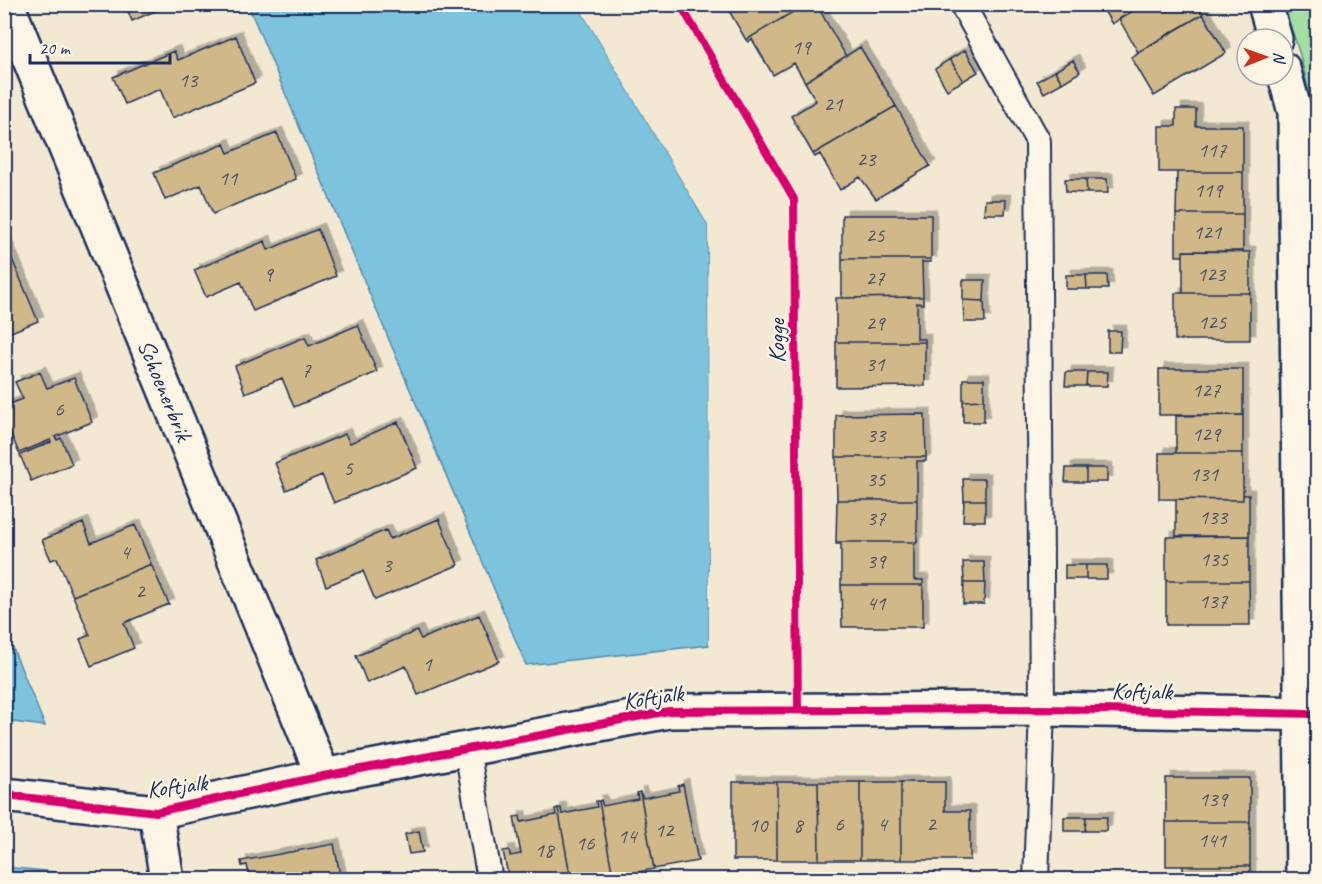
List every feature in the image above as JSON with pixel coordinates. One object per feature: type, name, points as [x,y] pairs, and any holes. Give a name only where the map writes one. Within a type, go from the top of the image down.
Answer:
[{"type":"street","name":"Schoenerbrik","points":[[7,4],[324,776]]},
{"type":"street","points":[[1265,4],[1272,27]]},
{"type":"street","points":[[1288,87],[1295,112],[1310,714],[1303,879]]},
{"type":"street","name":"Koftjalk","points":[[4,795],[156,812],[324,776],[669,711],[1042,709],[1310,714]]},
{"type":"street","points":[[156,812],[167,879]]},
{"type":"lane","points":[[962,4],[1038,141],[1042,709],[1036,879]]},
{"type":"lane","points":[[467,750],[490,879]]},
{"type":"green space","points":[[1281,5],[1317,5],[1317,158],[1306,79],[1295,38],[1295,27],[1291,27]]},
{"type":"water","points":[[248,5],[578,5],[708,225],[709,645],[526,665]]},
{"type":"water","points":[[5,629],[45,726],[5,721]]},
{"type":"water","points":[[5,867],[64,873],[66,879],[5,879]]},
{"type":"pier","points":[[581,4],[711,225],[712,645],[709,644],[708,225],[578,5]]},
{"type":"building","points":[[125,4],[171,4],[132,21]]},
{"type":"building","points":[[725,4],[806,4],[746,40]]},
{"type":"building","points":[[806,4],[816,4],[846,56],[805,82],[794,63],[773,75],[752,39],[748,42],[746,40]]},
{"type":"building","points":[[1100,4],[1144,4],[1112,24]]},
{"type":"building","points":[[1144,4],[1197,4],[1203,14],[1138,52],[1119,19]]},
{"type":"building","points":[[1203,14],[1226,53],[1154,96],[1131,57]]},
{"type":"building","points":[[236,36],[255,83],[172,118],[160,89],[125,104],[113,77],[174,51],[178,60]]},
{"type":"building","points":[[860,47],[896,106],[813,154],[791,116],[816,101],[805,82]]},
{"type":"building","points":[[965,50],[978,72],[963,81],[950,59]]},
{"type":"building","points":[[950,59],[963,81],[947,90],[935,69]]},
{"type":"building","points":[[1073,60],[1080,72],[1062,83],[1055,71]]},
{"type":"building","points":[[1055,71],[1062,83],[1044,93],[1037,81]]},
{"type":"building","points":[[896,106],[930,166],[876,199],[860,177],[840,190],[820,154],[815,157],[813,154]]},
{"type":"building","points":[[1176,109],[1196,109],[1196,126],[1243,126],[1243,172],[1159,172],[1159,126],[1176,126]]},
{"type":"building","points":[[277,133],[296,179],[213,214],[201,185],[165,200],[154,173],[224,144],[228,153]]},
{"type":"building","points":[[1177,172],[1243,172],[1243,214],[1176,214]]},
{"type":"building","points":[[1065,179],[1086,179],[1087,193],[1066,192]]},
{"type":"building","points":[[1086,179],[1107,179],[1108,193],[1087,193]]},
{"type":"building","points":[[985,200],[1006,200],[1005,214],[984,214]]},
{"type":"building","points":[[1176,214],[1243,214],[1243,251],[1183,251],[1183,256],[1176,256]]},
{"type":"building","points":[[842,215],[931,215],[931,259],[842,259]]},
{"type":"building","points":[[318,229],[336,276],[253,311],[241,282],[206,297],[194,270],[265,241],[268,250]]},
{"type":"building","points":[[4,240],[38,321],[4,335]]},
{"type":"building","points":[[1183,251],[1250,252],[1250,293],[1183,293]]},
{"type":"building","points":[[842,259],[931,259],[931,262],[922,262],[923,297],[842,298]]},
{"type":"building","points":[[1066,275],[1086,275],[1087,289],[1066,289]]},
{"type":"building","points":[[1086,275],[1107,275],[1108,289],[1087,289]]},
{"type":"building","points":[[963,280],[985,280],[984,301],[963,300]]},
{"type":"building","points":[[1175,293],[1250,293],[1250,340],[1175,340]]},
{"type":"building","points":[[923,297],[923,304],[917,303],[917,339],[925,339],[925,342],[836,342],[836,298]]},
{"type":"building","points":[[963,300],[984,301],[985,322],[964,322]]},
{"type":"building","points":[[358,325],[377,372],[294,407],[282,378],[245,393],[235,366],[305,337],[309,346]]},
{"type":"building","points":[[1108,331],[1121,331],[1120,352],[1108,352]]},
{"type":"building","points":[[836,342],[925,342],[925,386],[836,387]]},
{"type":"building","points":[[1159,369],[1243,369],[1243,415],[1159,415]]},
{"type":"building","points":[[40,372],[47,388],[74,378],[92,422],[55,437],[57,440],[61,438],[72,464],[31,481],[20,455],[51,442],[50,440],[19,453],[4,418],[4,406],[23,399],[15,382]]},
{"type":"building","points":[[1066,372],[1087,372],[1086,386],[1065,386]]},
{"type":"building","points":[[1087,372],[1108,372],[1107,386],[1086,386]]},
{"type":"building","points":[[963,379],[984,379],[984,400],[963,401]]},
{"type":"building","points":[[984,400],[984,422],[963,422],[963,401]]},
{"type":"building","points":[[925,414],[926,457],[836,457],[836,415]]},
{"type":"building","points":[[1243,415],[1243,453],[1176,453],[1176,416]]},
{"type":"building","points":[[398,422],[417,468],[334,503],[322,475],[286,490],[275,463],[345,434],[350,443]]},
{"type":"building","points":[[1159,453],[1243,453],[1243,500],[1159,499]]},
{"type":"building","points":[[836,457],[926,457],[926,461],[917,461],[917,500],[837,500]]},
{"type":"building","points":[[1066,468],[1086,468],[1086,482],[1065,482]]},
{"type":"building","points":[[1086,468],[1107,468],[1107,482],[1086,482]]},
{"type":"building","points":[[963,479],[985,479],[985,500],[964,500]]},
{"type":"building","points":[[1243,495],[1249,495],[1249,536],[1176,536],[1176,499],[1243,500]]},
{"type":"building","points":[[837,500],[917,500],[917,542],[836,542]]},
{"type":"building","points":[[964,500],[985,500],[985,521],[963,521]]},
{"type":"building","points":[[439,519],[458,565],[375,600],[363,571],[326,586],[316,560],[386,530],[390,539]]},
{"type":"building","points":[[83,523],[91,543],[135,525],[151,564],[73,596],[57,558],[51,560],[42,540]]},
{"type":"building","points":[[1249,536],[1249,581],[1166,581],[1166,537]]},
{"type":"building","points":[[836,542],[917,542],[914,545],[914,580],[923,580],[923,585],[841,585],[841,544],[836,544]]},
{"type":"building","points":[[963,562],[984,562],[985,583],[964,583]]},
{"type":"building","points":[[151,564],[169,604],[124,623],[134,648],[91,666],[80,639],[90,635],[73,596]]},
{"type":"building","points":[[1065,565],[1086,565],[1086,579],[1065,579]]},
{"type":"building","points":[[1086,565],[1107,565],[1107,579],[1086,579]]},
{"type":"building","points":[[1166,581],[1249,581],[1250,625],[1166,625]]},
{"type":"building","points":[[964,583],[985,583],[984,604],[963,604]]},
{"type":"building","points":[[841,585],[923,585],[923,627],[842,627]]},
{"type":"building","points":[[479,615],[499,661],[418,695],[406,666],[367,683],[356,656],[417,631],[421,639]]},
{"type":"building","points":[[1166,778],[1250,778],[1250,822],[1166,822]]},
{"type":"building","points":[[733,782],[777,782],[777,860],[733,860]]},
{"type":"building","points":[[777,782],[818,782],[819,860],[777,860]]},
{"type":"building","points":[[818,782],[860,782],[860,860],[819,860]]},
{"type":"building","points":[[860,782],[901,782],[901,860],[860,860]]},
{"type":"building","points":[[901,782],[945,782],[945,811],[970,811],[970,860],[901,860]]},
{"type":"building","points":[[683,784],[698,861],[654,869],[640,792],[643,798],[679,791],[678,786]]},
{"type":"building","points":[[640,792],[654,869],[613,877],[599,801],[601,800],[603,806],[638,799],[637,793]]},
{"type":"building","points":[[596,801],[599,801],[613,877],[571,880],[558,808],[561,808],[562,814],[597,807]]},
{"type":"building","points":[[558,808],[571,880],[509,880],[503,851],[509,850],[510,856],[521,854],[514,817],[520,816],[521,822],[556,815],[555,809]]},
{"type":"building","points":[[1064,817],[1086,817],[1085,831],[1064,831]]},
{"type":"building","points":[[1086,817],[1107,817],[1106,831],[1085,831]]},
{"type":"building","points":[[1166,822],[1250,822],[1250,866],[1166,866]]},
{"type":"building","points":[[419,831],[423,852],[409,854],[405,834]]},
{"type":"building","points":[[334,844],[341,880],[250,880],[247,865],[242,866],[241,861]]},
{"type":"building","points":[[1183,866],[1250,866],[1250,880],[1183,880]]},
{"type":"cycle path","name":"Kogge","points":[[680,4],[794,199],[798,708]]},
{"type":"cycle path","points":[[4,795],[156,812],[323,776],[669,711],[1042,709],[1318,714]]}]
